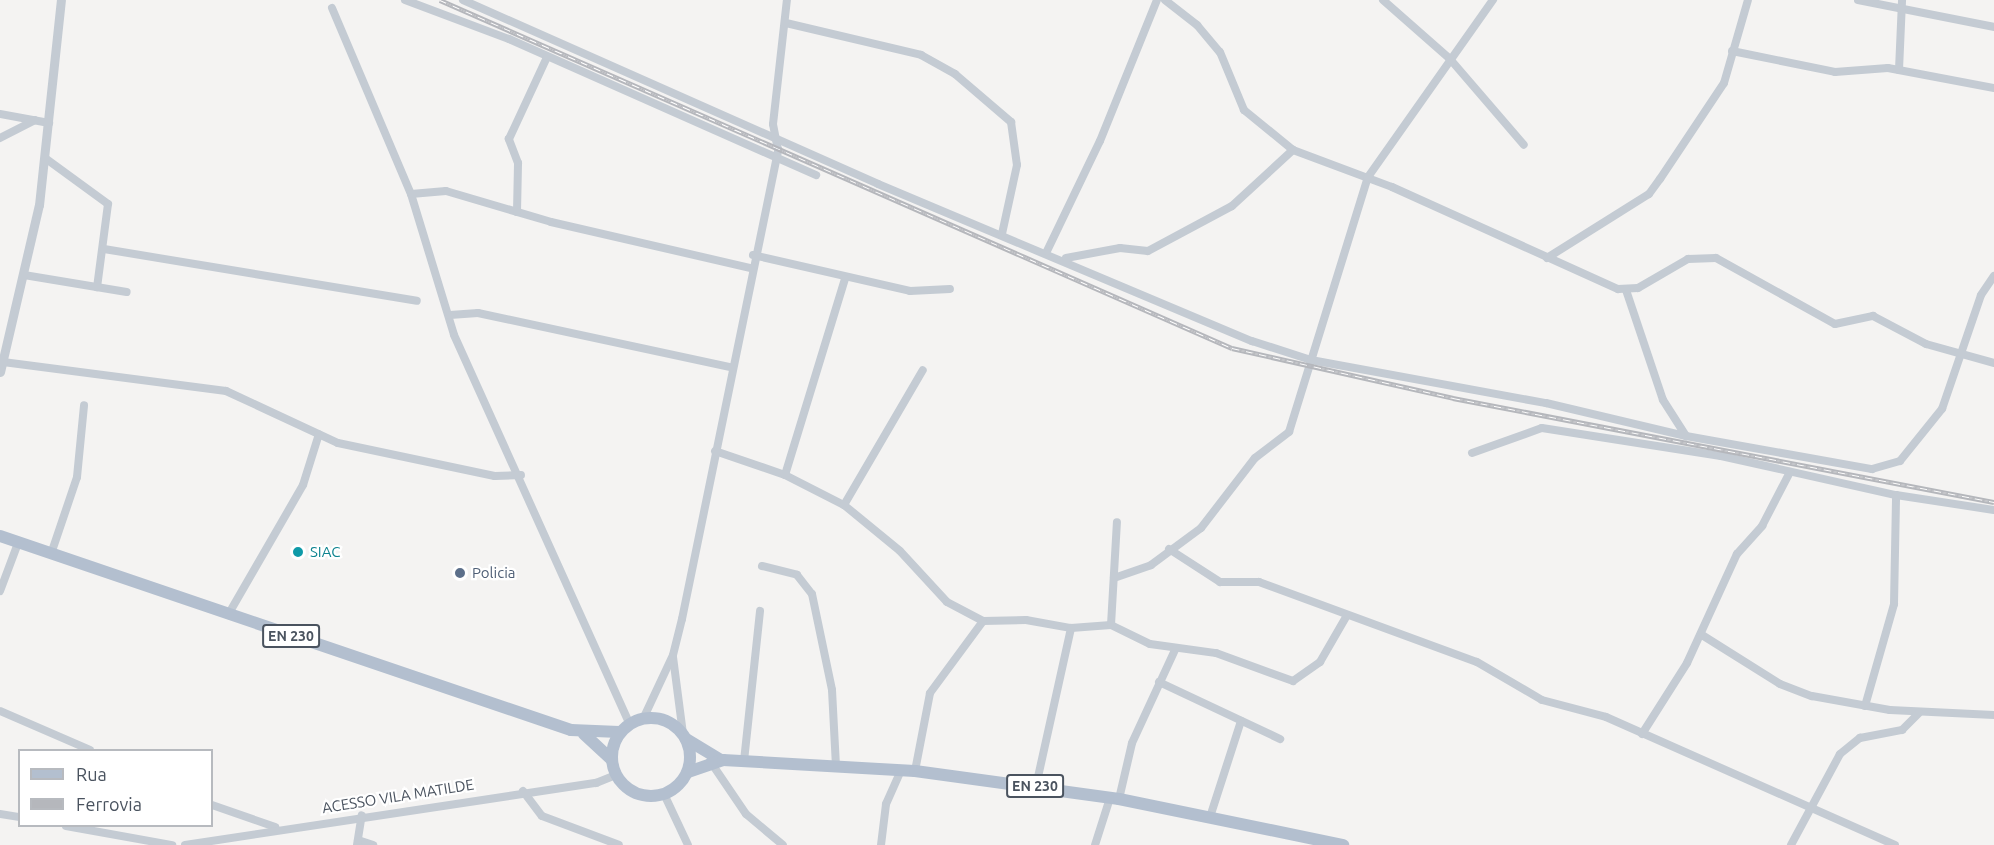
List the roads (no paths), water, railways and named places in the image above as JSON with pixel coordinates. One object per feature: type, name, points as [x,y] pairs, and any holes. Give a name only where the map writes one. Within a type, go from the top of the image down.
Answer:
[{"type":"main road","name":"EN 230","points":[[0,536],[583,734],[611,759]]},
{"type":"main road","points":[[644,717],[660,718],[685,736],[688,772],[664,794],[636,793],[616,775],[611,759],[624,728],[644,717]]},
{"type":"main road","name":"EN 230","points":[[583,734],[624,728]]},
{"type":"main road","name":"EN 230","points":[[685,736],[717,761]]},
{"type":"main road","name":"EN 230","points":[[688,772],[717,761],[915,771],[1114,798],[1210,817],[1303,841],[1343,845]]},
{"type":"street","points":[[0,372],[24,275],[45,158],[61,0]]},
{"type":"street","points":[[405,0],[547,57],[816,175]]},
{"type":"street","points":[[463,0],[1002,234],[1065,258],[1252,341],[1311,360],[1546,403],[1686,436],[1872,469],[1900,461],[1942,409],[1981,295],[1994,276]]},
{"type":"street","points":[[644,717],[673,655],[730,367],[775,157],[787,0]]},
{"type":"street","points":[[1047,251],[1100,141],[1157,0]]},
{"type":"street","points":[[1165,0],[1197,25],[1220,52],[1244,110],[1293,150],[1368,177],[1547,258],[1626,290],[1688,259],[1716,258],[1835,324],[1872,316],[1926,344],[1994,363]]},
{"type":"street","points":[[1383,0],[1450,59],[1524,145]]},
{"type":"street","points":[[1114,578],[1145,568],[1207,522],[1255,458],[1289,432],[1368,177],[1493,0]]},
{"type":"street","points":[[1547,258],[1649,194],[1718,95],[1748,0]]},
{"type":"street","points":[[1858,0],[1902,4],[1994,27]]},
{"type":"street","points":[[1899,70],[1902,4]]},
{"type":"street","points":[[332,8],[411,194],[450,315],[454,335],[521,475],[624,728]]},
{"type":"street","points":[[786,23],[921,55],[955,74],[1011,122],[1017,165],[1002,234]]},
{"type":"street","points":[[1732,51],[1835,72],[1899,70],[1994,88]]},
{"type":"street","points":[[517,212],[518,163],[509,139],[547,57]]},
{"type":"street","points":[[0,114],[49,123]]},
{"type":"street","points":[[0,138],[35,120]]},
{"type":"street","points":[[1065,258],[1158,246],[1232,206],[1293,150]]},
{"type":"street","points":[[45,158],[105,199],[111,210],[97,287]]},
{"type":"street","points":[[411,194],[446,191],[517,212],[751,268]]},
{"type":"street","points":[[104,249],[417,301]]},
{"type":"street","points":[[753,255],[845,279],[910,291],[950,289]]},
{"type":"street","points":[[24,275],[127,292]]},
{"type":"street","points":[[785,475],[845,279]]},
{"type":"street","points":[[1626,290],[1663,400],[1686,436]]},
{"type":"street","points":[[450,315],[478,313],[730,367]]},
{"type":"street","points":[[3,362],[226,391],[347,445],[443,466],[521,475]]},
{"type":"street","points":[[844,505],[922,370]]},
{"type":"street","points":[[51,554],[77,477],[84,405]]},
{"type":"street","points":[[1473,453],[1542,428],[1790,472],[1896,495],[1994,510]]},
{"type":"street","points":[[228,615],[303,485],[319,434]]},
{"type":"street","points":[[715,451],[785,475],[844,505],[900,551],[952,607],[983,621],[1026,620],[1071,628],[1111,625],[1175,651],[1216,653],[1299,681],[1320,662],[1346,617]]},
{"type":"street","points":[[1642,734],[1702,635],[1737,554],[1762,526],[1790,472]]},
{"type":"street","points":[[1865,706],[1894,604],[1896,495]]},
{"type":"street","points":[[1111,625],[1118,522]]},
{"type":"street","points":[[0,591],[18,543]]},
{"type":"street","points":[[1169,549],[1220,582],[1259,582],[1346,617],[1477,662],[1542,700],[1642,734],[1814,807],[1895,845]]},
{"type":"street","points":[[762,566],[797,575],[812,594],[832,690],[836,767]]},
{"type":"street","points":[[744,761],[760,611]]},
{"type":"street","points":[[915,771],[930,693],[983,621]]},
{"type":"street","points":[[1036,786],[1071,628]]},
{"type":"street","points":[[1702,635],[1780,684],[1865,706],[1919,713],[1994,715]]},
{"type":"street","points":[[1095,845],[1114,798],[1132,743],[1175,651]]},
{"type":"street","points":[[673,655],[685,736]]},
{"type":"street","points":[[1159,682],[1280,739]]},
{"type":"street","points":[[0,711],[88,749]]},
{"type":"street","points":[[1791,845],[1814,807],[1830,770],[1849,745],[1902,730],[1919,713]]},
{"type":"street","points":[[1210,817],[1241,721]]},
{"type":"street","points":[[717,761],[746,814],[783,845]]},
{"type":"street","points":[[881,845],[886,804],[901,771]]},
{"type":"street","name":"ACESSO VILA MATILDE","points":[[185,845],[362,815],[523,791],[596,783],[616,775]]},
{"type":"street","points":[[523,791],[542,816],[619,845]]},
{"type":"street","points":[[664,794],[688,845]]},
{"type":"street","points":[[213,805],[278,828]]},
{"type":"street","points":[[0,814],[18,817]]},
{"type":"street","points":[[362,815],[358,843],[373,845]]},
{"type":"street","points":[[77,827],[172,845]]},
{"type":"railway","points":[[440,0],[1232,348],[1453,398],[1994,502]]},
{"type":"place","name":"SIAC","points":[[298,552]]},
{"type":"place","name":"Policia","points":[[460,573]]}]
